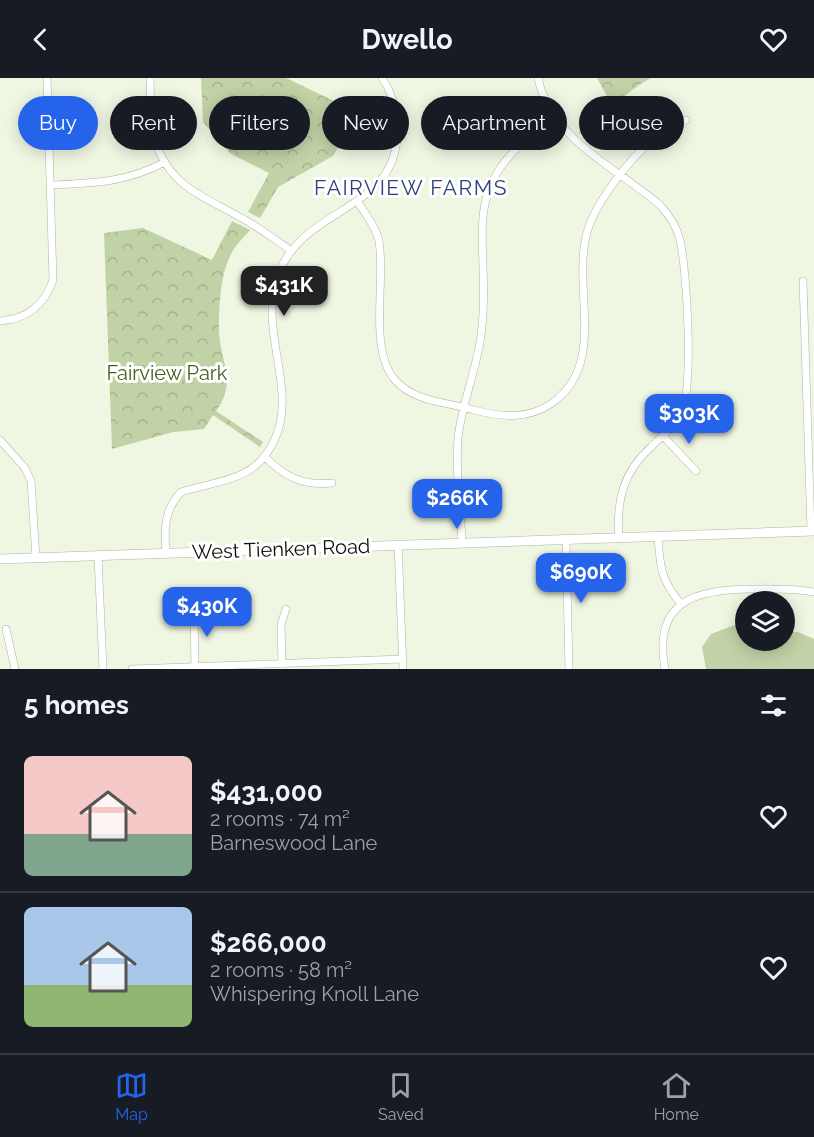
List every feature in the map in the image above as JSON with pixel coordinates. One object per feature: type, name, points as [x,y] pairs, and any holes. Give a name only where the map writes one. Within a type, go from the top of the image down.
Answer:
[{"type":"street","points":[[0,321],[22,318],[34,311],[50,290],[54,269],[47,78]]},
{"type":"street","points":[[150,78],[153,131],[165,162],[172,173],[193,193],[253,224],[292,251]]},
{"type":"street","points":[[166,553],[165,522],[170,506],[181,492],[231,481],[264,456],[274,442],[282,416],[283,398],[272,338],[272,311],[281,271],[292,251],[316,226],[358,202],[380,182],[388,169],[396,147],[395,105],[382,78]]},
{"type":"street","points":[[538,78],[544,96]]},
{"type":"street","points":[[358,202],[379,241],[381,330],[384,356],[388,369],[395,379],[415,395],[463,407],[507,416],[538,411],[561,397],[580,370],[585,340],[582,270],[588,230],[593,215],[621,176],[654,140],[686,120]]},
{"type":"street","points":[[567,129],[602,162],[660,205],[670,216],[680,239],[684,273],[687,390],[682,412],[628,473],[619,504],[619,538]]},
{"type":"street","points":[[462,543],[458,441],[463,407],[481,335],[480,237],[486,198],[502,164],[515,150]]},
{"type":"street","points":[[50,185],[116,181],[142,174],[165,162]]},
{"type":"street","points":[[802,281],[813,531]]},
{"type":"street","points":[[663,436],[696,471]]},
{"type":"street","points":[[0,441],[25,468],[31,481],[36,558]]},
{"type":"street","points":[[264,456],[287,477],[296,481],[317,485],[332,483]]},
{"type":"street","name":"West Tienken Road","points":[[0,559],[813,531]]},
{"type":"street","points":[[658,536],[661,574],[666,586],[681,604]]},
{"type":"street","points":[[566,540],[569,669]]},
{"type":"street","points":[[398,545],[403,669]]},
{"type":"street","points":[[98,556],[103,669]]},
{"type":"street","points":[[665,669],[664,634],[668,622],[681,604],[698,594],[719,590],[798,589],[814,592]]},
{"type":"street","points":[[194,609],[195,668]]},
{"type":"street","points":[[282,664],[281,624],[286,609]]},
{"type":"street","points":[[6,629],[15,669]]},
{"type":"street","points":[[132,669],[282,664],[290,666],[403,659]]},
{"type":"green space","points":[[201,78],[286,78],[324,96],[322,150],[337,150],[333,156],[278,187],[260,218],[248,212],[269,173],[231,154],[228,150],[310,150],[310,96],[209,96],[209,129],[203,122]]},
{"type":"green space","points":[[597,78],[651,78],[625,96],[607,96]]},
{"type":"green space","name":"Fairview Park","points":[[232,221],[250,230],[232,252],[223,280],[219,331],[227,381],[226,390],[216,411],[263,442],[260,447],[213,415],[204,429],[173,432],[112,449],[104,233],[143,228],[212,260]]},
{"type":"green space","points":[[735,625],[735,651],[795,651],[795,632],[798,632],[814,639],[814,669],[706,669],[702,647],[711,634]]},
{"type":"district","name":"FAIRVIEW FARMS","points":[[411,187]]}]
